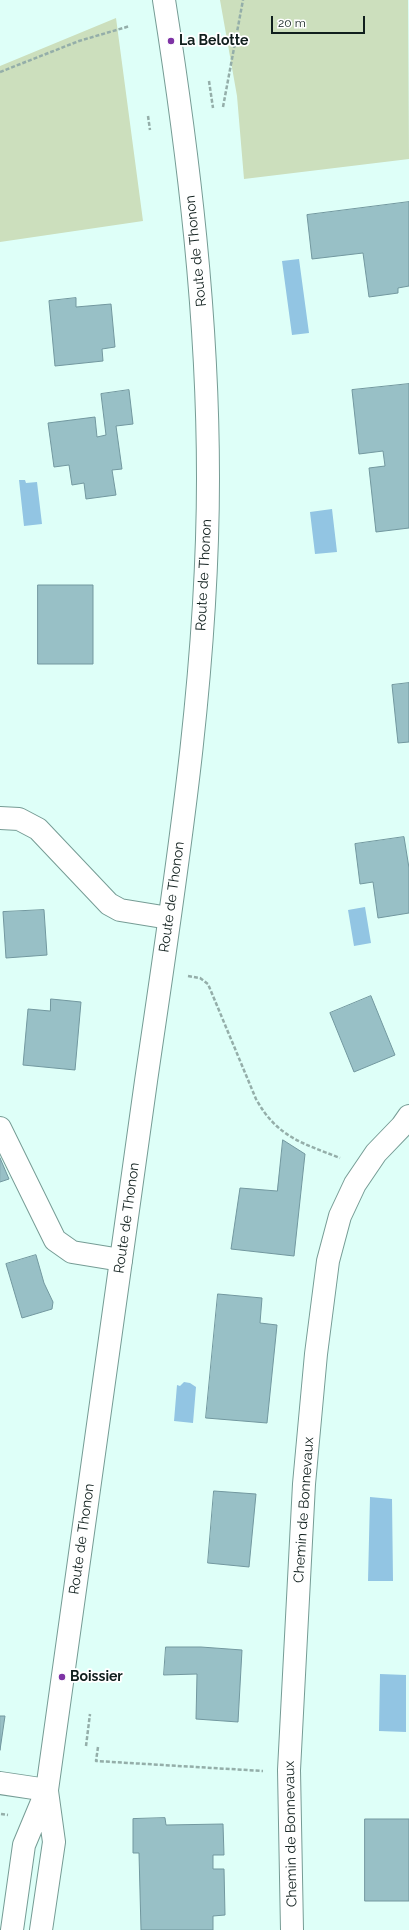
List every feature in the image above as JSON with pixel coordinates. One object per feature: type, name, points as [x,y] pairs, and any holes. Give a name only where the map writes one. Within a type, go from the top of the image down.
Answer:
[{"type":"main road","name":"Route de Thonon","points":[[12,1930],[24,1845],[47,1790],[162,973],[189,766],[201,644],[205,592],[208,474],[206,377],[199,271],[181,112],[164,0]]},
{"type":"main road","points":[[0,818],[19,819],[38,829],[109,904],[126,912],[169,918]]},
{"type":"main road","name":"Chemin de Bonnevaux","points":[[292,1930],[289,1770],[304,1484],[316,1354],[328,1261],[340,1216],[365,1168],[376,1153],[402,1126],[409,1116]]},
{"type":"main road","points":[[0,1128],[55,1240],[72,1252],[121,1260]]},
{"type":"main road","points":[[0,1783],[47,1790]]},
{"type":"main road","name":"Route de Thonon","points":[[41,1930],[54,1842],[47,1790]]},
{"type":"path","points":[[224,107],[243,0]]},
{"type":"path","points":[[0,72],[78,42],[130,26]]},
{"type":"path","points":[[209,81],[213,108]]},
{"type":"path","points":[[148,116],[150,130]]},
{"type":"path","points":[[162,973],[200,978],[208,984],[256,1099],[264,1113],[274,1125],[301,1143],[365,1168]]},
{"type":"path","points":[[86,1746],[90,1714]]},
{"type":"path","points":[[98,1747],[96,1760],[262,1771]]},
{"type":"green space","points":[[220,0],[408,0],[409,159],[244,179],[237,96]]},
{"type":"green space","points":[[116,18],[143,221],[0,242],[0,66]]},
{"type":"water","points":[[299,259],[309,333],[292,335],[282,261]]},
{"type":"water","points":[[19,480],[25,480],[26,483],[37,482],[42,524],[24,526]]},
{"type":"water","points":[[332,509],[337,552],[315,554],[310,512]]},
{"type":"water","points":[[365,907],[371,943],[354,946],[348,910]]},
{"type":"water","points":[[184,1382],[190,1383],[196,1387],[193,1423],[174,1421],[177,1385],[180,1386]]},
{"type":"water","points":[[370,1497],[392,1499],[393,1581],[368,1581]]},
{"type":"water","points":[[380,1674],[406,1675],[406,1732],[379,1731]]},
{"type":"building","points":[[409,202],[409,286],[398,288],[398,293],[369,297],[363,253],[312,259],[307,215]]},
{"type":"building","points":[[76,298],[76,307],[111,304],[115,347],[102,349],[103,361],[55,366],[49,301]]},
{"type":"building","points":[[409,384],[409,528],[376,532],[369,468],[385,466],[383,451],[359,454],[352,390]]},
{"type":"building","points":[[129,390],[133,424],[116,426],[122,469],[112,470],[116,495],[86,499],[84,483],[72,485],[69,465],[54,467],[48,423],[95,417],[97,437],[106,435],[101,394]]},
{"type":"building","points":[[38,585],[93,585],[93,664],[38,664]]},
{"type":"building","points":[[409,683],[409,742],[398,743],[392,685]]},
{"type":"building","points":[[404,837],[409,868],[409,913],[378,918],[373,882],[360,884],[355,844]]},
{"type":"building","points":[[44,910],[47,955],[6,958],[3,912]]},
{"type":"building","points":[[371,996],[395,1055],[354,1072],[330,1013]]},
{"type":"building","points":[[51,999],[81,1002],[75,1070],[23,1065],[28,1009],[50,1011]]},
{"type":"building","points":[[283,1140],[305,1154],[294,1256],[231,1249],[240,1188],[277,1191]]},
{"type":"building","points":[[0,1158],[9,1179],[0,1182]]},
{"type":"building","points":[[36,1255],[44,1283],[53,1302],[52,1309],[22,1318],[6,1264]]},
{"type":"building","points":[[218,1294],[262,1298],[260,1323],[277,1325],[267,1423],[206,1418]]},
{"type":"building","points":[[214,1491],[256,1494],[249,1567],[208,1563]]},
{"type":"building","points":[[166,1647],[201,1647],[242,1650],[238,1722],[196,1719],[197,1674],[164,1675]]},
{"type":"building","points":[[0,1716],[5,1716],[0,1750]]},
{"type":"building","points":[[165,1818],[166,1825],[223,1824],[224,1855],[213,1855],[213,1869],[224,1869],[225,1915],[213,1916],[213,1930],[141,1930],[139,1853],[133,1853],[133,1819]]},
{"type":"building","points":[[365,1819],[409,1819],[409,1901],[365,1901]]},
{"type":"place","name":"La Belotte","points":[[171,41]]},
{"type":"place","name":"Boissier","points":[[62,1677]]}]
